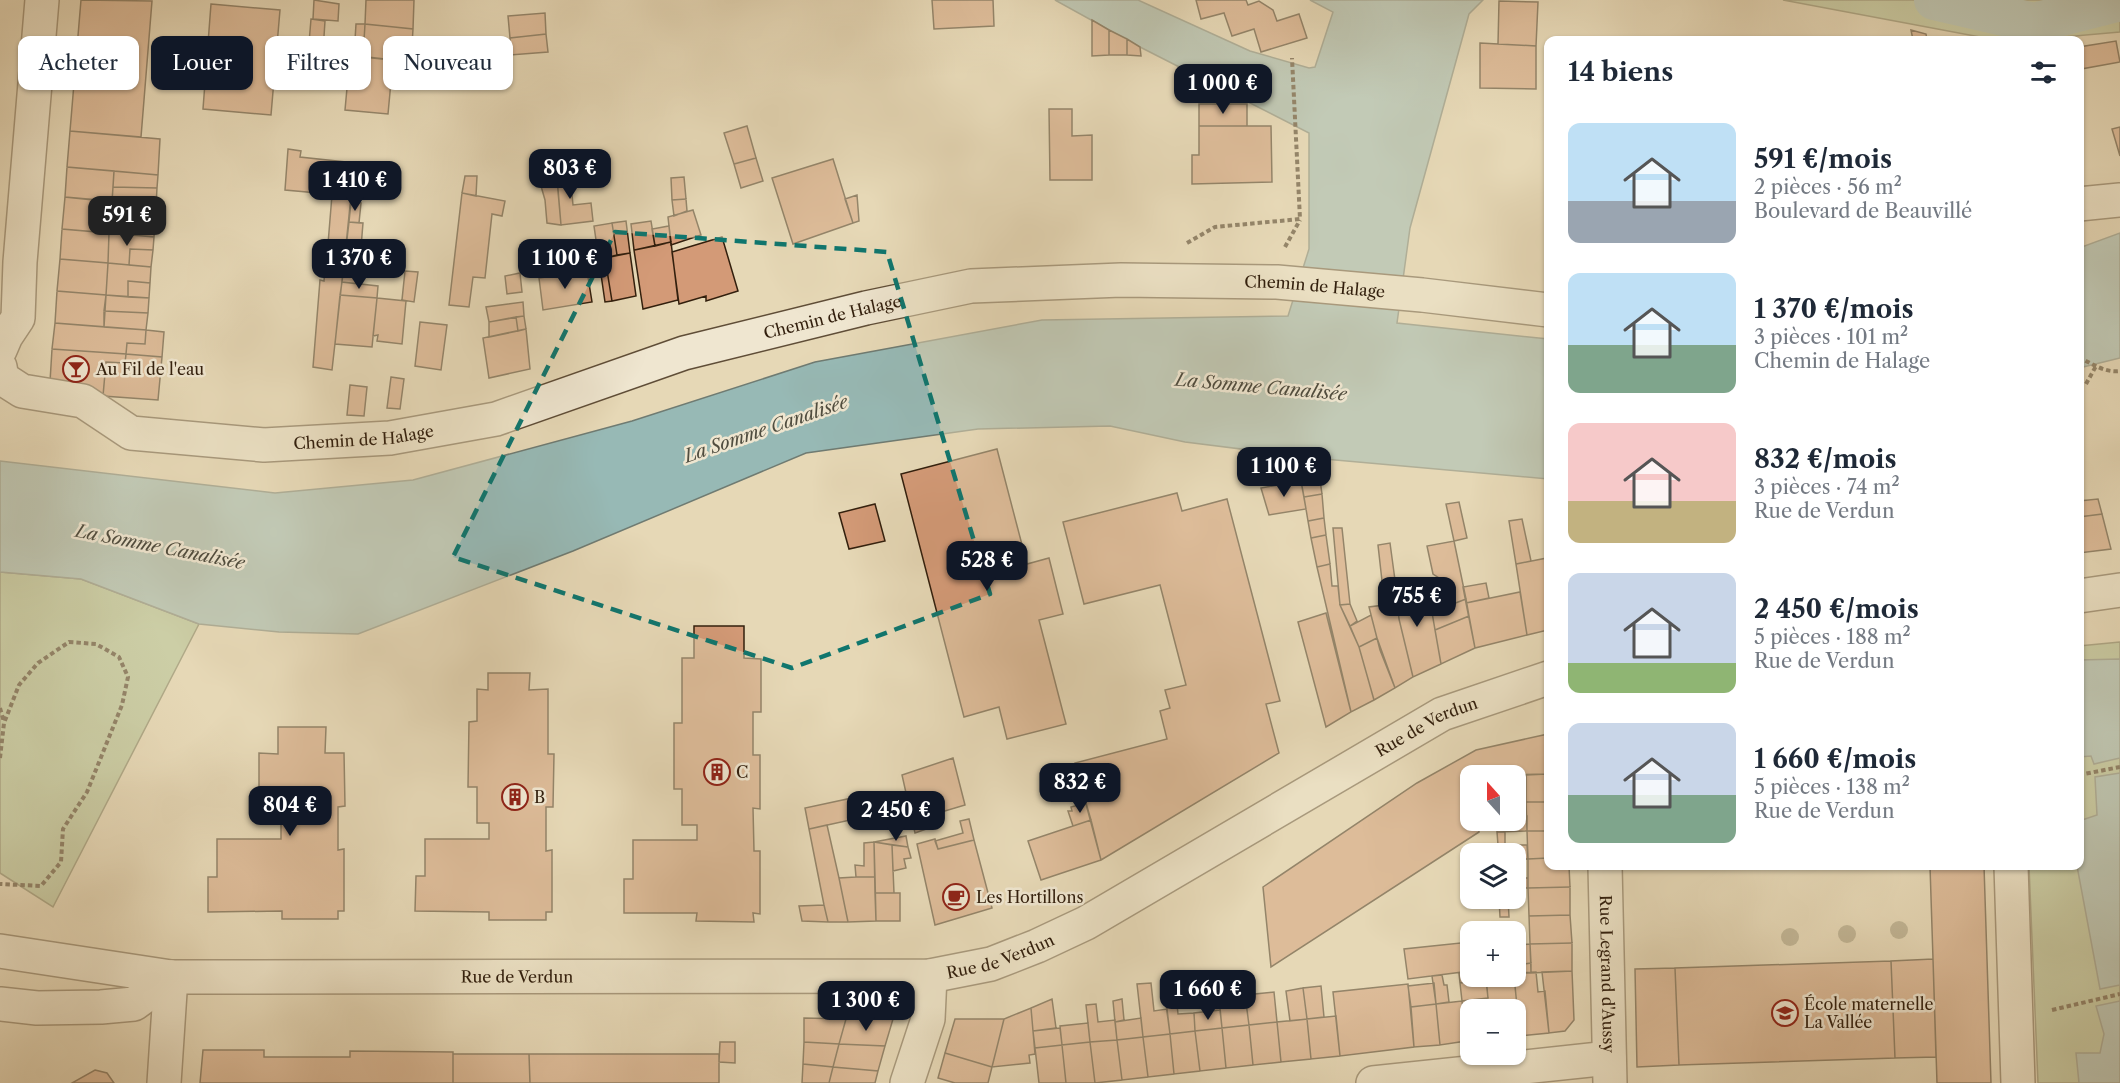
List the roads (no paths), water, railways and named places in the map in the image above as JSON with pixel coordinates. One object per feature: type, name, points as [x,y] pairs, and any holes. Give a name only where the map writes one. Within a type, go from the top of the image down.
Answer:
[{"type":"street","points":[[0,350],[18,318],[10,267],[42,0]]},
{"type":"street","points":[[2084,204],[2120,200]]},
{"type":"street","name":"Chemin de Halage","points":[[0,367],[2,378],[21,391],[83,401],[131,433],[264,445],[390,438],[496,419],[684,353],[866,308],[971,286],[1121,280],[1280,267],[1422,295],[1544,310]]},
{"type":"street","points":[[2084,595],[2120,590]]},
{"type":"street","name":"Rue de Verdun","points":[[0,951],[171,977],[930,976],[991,964],[1086,923],[1442,714],[1544,679]]},
{"type":"street","name":"Rue Legrand d'Aussy","points":[[1605,870],[1609,1070]]},
{"type":"street","points":[[2011,870],[2018,1083]]},
{"type":"street","points":[[907,1083],[928,1019],[930,976]]},
{"type":"street","points":[[0,1004],[37,1008],[134,1004],[171,977]]},
{"type":"street","points":[[164,1083],[171,977]]},
{"type":"street","points":[[1373,1083],[1609,1070]]},
{"type":"water","name":"La Somme Canalisée","points":[[1055,0],[1138,0],[1250,51],[1309,68],[1315,67],[1333,12],[1310,0],[1483,0],[1469,14],[1410,228],[1397,323],[1544,339],[1544,479],[1313,458],[1185,442],[1110,426],[978,429],[806,453],[573,551],[358,634],[279,632],[199,624],[81,579],[0,572],[0,461],[275,493],[413,480],[632,421],[815,362],[1042,320],[1288,316],[1309,249],[1309,133],[1140,47]]},
{"type":"water","points":[[2120,233],[2120,358],[2084,367],[2084,246]]},
{"type":"water","points":[[2120,659],[2120,758],[2094,764],[2091,756],[2084,757],[2084,660]]},
{"type":"water","points":[[2120,773],[2120,985],[2100,989],[2078,870],[2084,870],[2084,819],[2097,815],[2095,777]]},
{"type":"water","points":[[2120,1001],[2120,1083],[2079,1083],[2076,1053],[2100,1053],[2104,1034],[2096,1006]]},
{"type":"waterway","points":[[1934,0],[2034,23],[2120,1]]},
{"type":"place","name":"Au Fil de l'eau","points":[[76,369]]},
{"type":"place","name":"C","points":[[717,772]]},
{"type":"place","name":"B","points":[[515,797]]},
{"type":"place","name":"Les Hortillons","points":[[956,897]]},
{"type":"place","name":"École maternelle La Vallée","points":[[1785,1013]]}]
